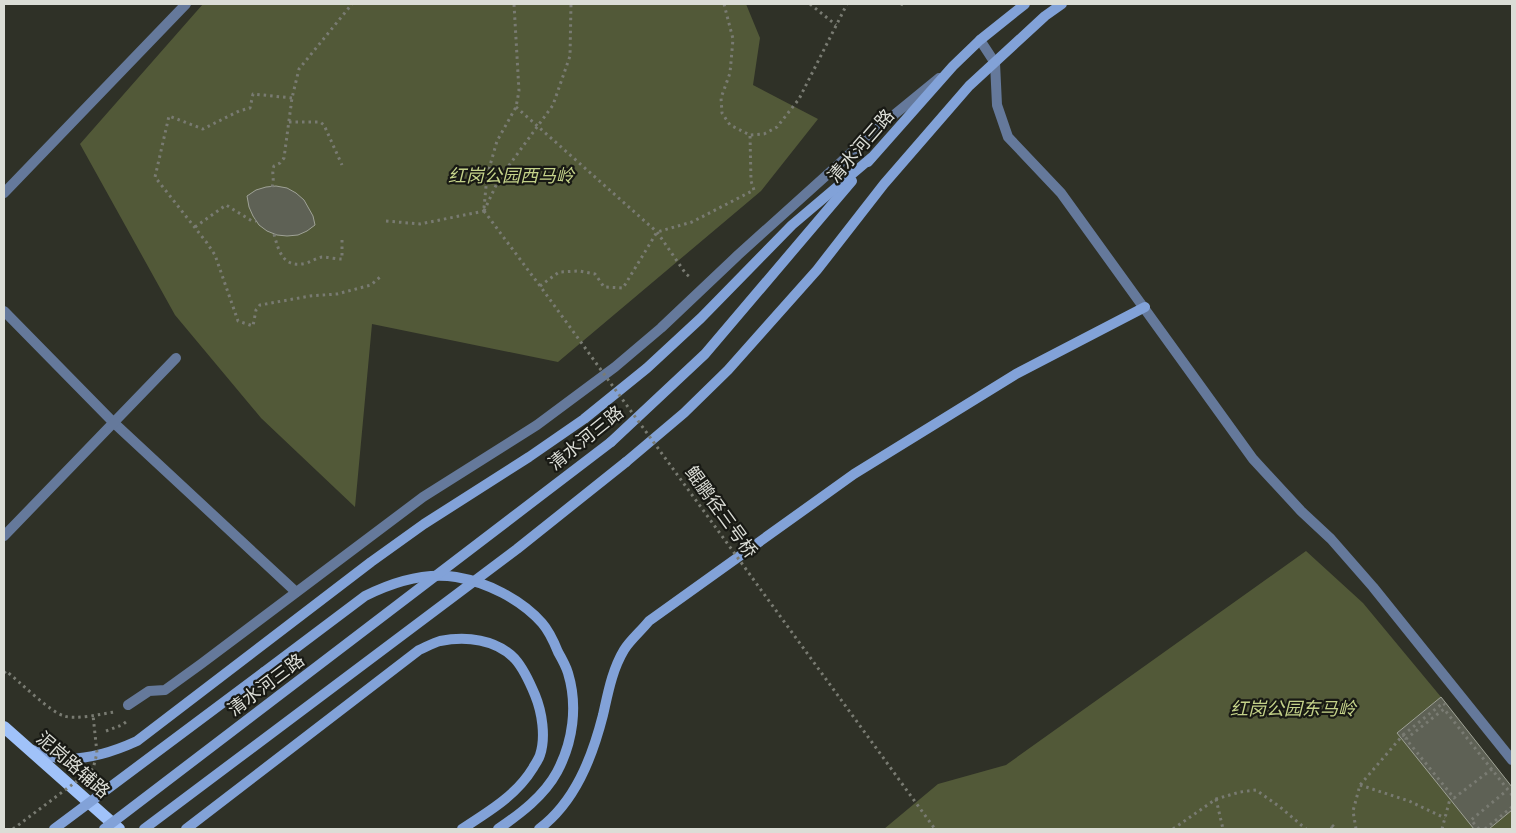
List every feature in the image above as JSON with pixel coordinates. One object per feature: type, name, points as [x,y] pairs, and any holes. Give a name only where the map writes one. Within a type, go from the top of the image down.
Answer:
[{"type":"main road","name":"泥岗路辅路","points":[[4,727],[119,829]]},
{"type":"street","points":[[4,193],[186,4]]},
{"type":"street","name":"清水河三路","points":[[104,829],[611,442],[705,354],[953,66],[980,40],[1025,4]]},
{"type":"street","points":[[144,829],[509,555],[626,462],[684,413],[728,370],[817,270],[890,177],[970,86],[1045,16],[1062,4]]},
{"type":"street","points":[[980,40],[995,63],[997,105],[1008,137],[1061,193],[1253,459],[1331,539],[1512,760]]},
{"type":"street","points":[[128,705],[149,691],[165,690],[423,497],[537,425],[615,367],[873,132],[953,66]]},
{"type":"street","points":[[26,748],[59,758],[76,758],[119,749],[137,741],[371,562],[424,524],[528,457],[584,418],[647,368],[701,318],[792,225],[872,158]]},
{"type":"street","points":[[539,829],[563,806],[580,779],[594,748],[610,680],[624,649],[649,621],[854,474],[1016,374],[1145,307]]},
{"type":"street","points":[[4,311],[113,422],[296,592]]},
{"type":"street","points":[[4,536],[176,358]]},
{"type":"street","points":[[54,829],[365,596],[390,585],[429,576],[455,577],[481,583],[504,594],[526,609],[541,622],[553,640],[568,673],[573,701],[573,724],[567,750],[556,773],[541,794],[518,816],[498,829]]},
{"type":"street","points":[[186,829],[419,650],[438,642],[461,639],[480,640],[502,649],[515,659],[529,680],[539,704],[543,729],[540,755],[526,780],[506,800],[462,829]]},
{"type":"path","points":[[272,187],[274,179],[272,170],[284,158],[292,98],[299,69],[352,4]]},
{"type":"path","points":[[484,211],[487,176],[497,141],[516,107],[519,91],[514,4]]},
{"type":"path","points":[[484,211],[499,179],[552,105],[570,56],[571,4]]},
{"type":"path","points":[[724,4],[733,39],[730,73],[721,98],[722,113],[730,125],[750,135],[764,134],[777,127],[799,99],[847,4]]},
{"type":"path","points":[[810,4],[836,25]]},
{"type":"path","points":[[292,98],[253,94],[250,108],[239,111],[203,129],[169,116],[155,177],[215,255],[238,321],[253,326],[256,310],[260,306],[310,296],[337,294],[371,285],[380,276]]},
{"type":"path","points":[[516,107],[657,232],[686,274]]},
{"type":"path","points":[[289,122],[320,122],[324,125],[342,165]]},
{"type":"path","points":[[540,286],[559,272],[579,271],[596,274],[604,286],[624,288],[657,232],[692,222],[754,190],[751,181],[750,135]]},
{"type":"path","points":[[195,227],[226,205],[252,222],[256,221]]},
{"type":"path","points":[[386,221],[420,224],[484,211]]},
{"type":"path","name":"鲲鹏径三号桥","points":[[484,211],[935,829]]},
{"type":"path","points":[[274,234],[282,256],[296,265],[324,257],[342,259],[342,240]]},
{"type":"path","points":[[5,672],[64,717],[103,714]]},
{"type":"path","points":[[1356,829],[1353,811],[1360,785],[1403,735],[1443,703]]},
{"type":"path","points":[[1406,739],[1444,709],[1512,795]]},
{"type":"path","points":[[13,829],[93,769],[98,753],[93,715]]},
{"type":"path","points":[[1403,735],[1454,798],[1492,769]]},
{"type":"path","points":[[1360,785],[1409,801],[1445,818]]},
{"type":"path","points":[[1173,829],[1216,799],[1240,792],[1256,790],[1306,829]]},
{"type":"path","points":[[1479,829],[1471,820],[1505,792]]},
{"type":"path","points":[[1216,799],[1223,829]]},
{"type":"path","points":[[1442,829],[1450,800]]},
{"type":"path","points":[[1485,829],[1512,807]]},
{"type":"path","points":[[1332,829],[1332,824],[1336,829]]},
{"type":"green space","name":"红岗公园西马岭","points":[[203,4],[746,4],[760,38],[753,85],[818,119],[761,191],[558,362],[372,324],[355,507],[261,418],[175,315],[80,144]]},
{"type":"green space","name":"红岗公园东马岭","points":[[1306,551],[1363,603],[1512,787],[1512,829],[884,829],[938,784],[1006,765]]},
{"type":"building","points":[[276,186],[287,188],[304,200],[313,216],[315,225],[298,235],[287,236],[277,235],[259,225],[249,207],[247,196],[256,190]]},
{"type":"building","points":[[1441,697],[1512,787],[1512,810],[1489,829],[1474,829],[1397,733]]}]
